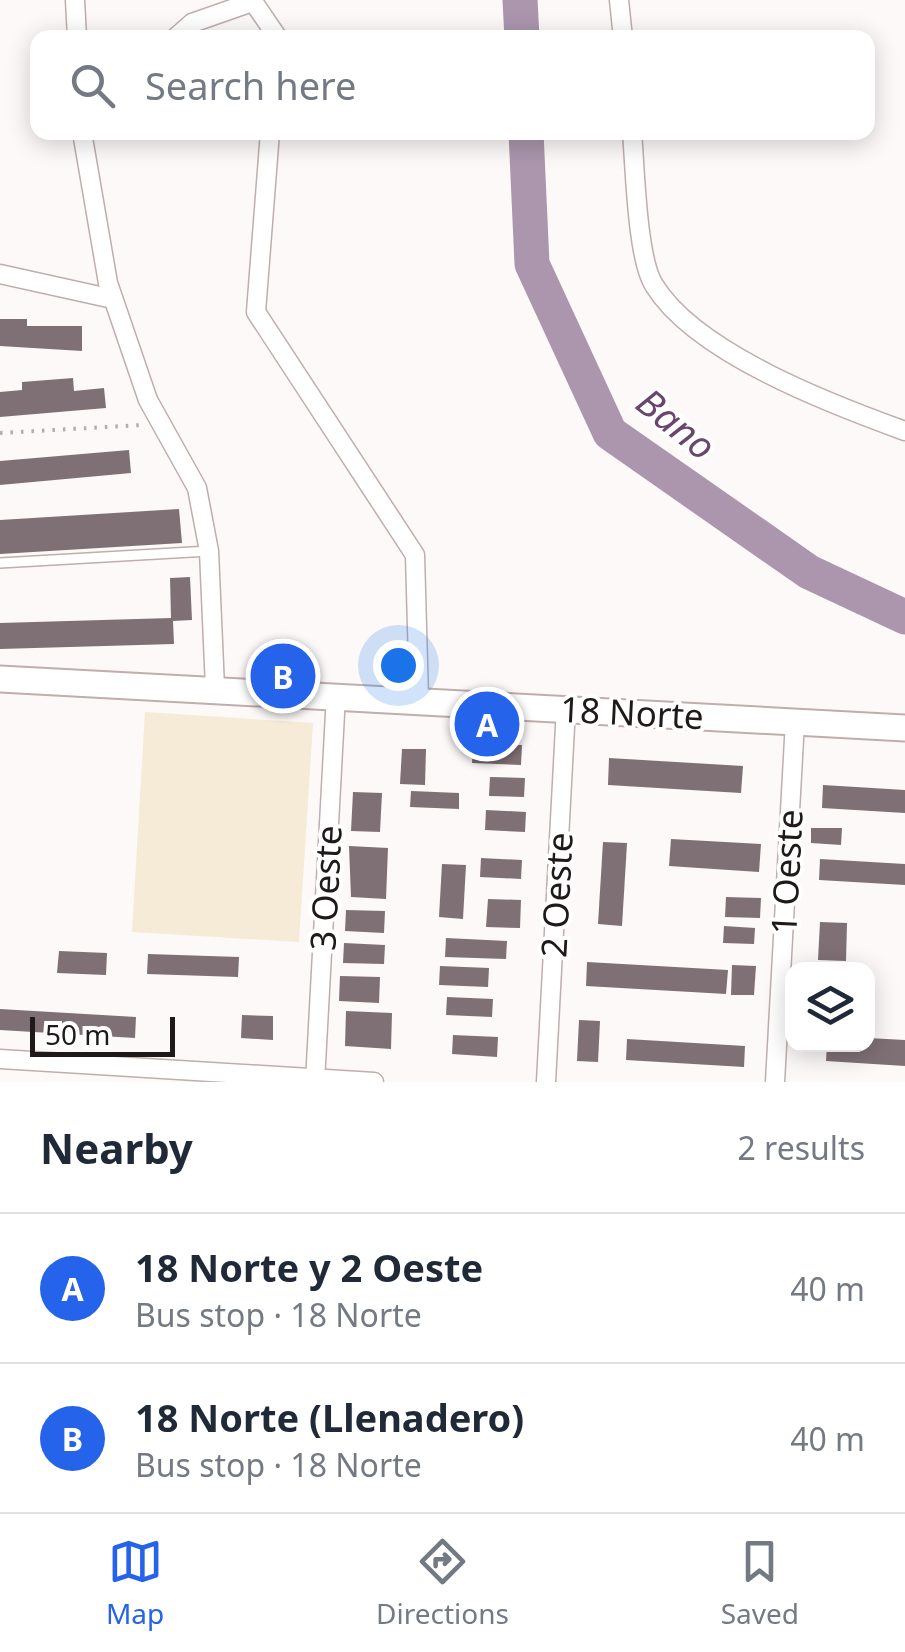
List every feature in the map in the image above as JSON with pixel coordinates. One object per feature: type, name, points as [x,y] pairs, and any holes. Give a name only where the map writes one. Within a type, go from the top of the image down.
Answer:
[{"type":"main road","name":"18 Norte","points":[[0,678],[905,728]]},
{"type":"street","points":[[74,0],[76,30]]},
{"type":"street","points":[[619,0],[622,30]]},
{"type":"street","points":[[184,30],[192,23],[252,1],[272,30]]},
{"type":"street","points":[[85,140],[114,299],[148,400],[197,488],[209,550],[215,688]]},
{"type":"street","points":[[269,140],[256,312],[414,555],[418,700]]},
{"type":"street","points":[[633,140],[642,235],[653,284],[704,336],[811,397],[905,431]]},
{"type":"street","points":[[0,274],[114,299]]},
{"type":"street","name":"3 Oeste","points":[[315,1080],[336,695]]},
{"type":"street","name":"2 Oeste","points":[[546,1082],[566,708]]},
{"type":"street","name":"1 Oeste","points":[[775,1082],[795,721]]},
{"type":"street","points":[[0,1059],[374,1082]]},
{"type":"lane","points":[[0,563],[209,550]]},
{"type":"path","points":[[0,433],[162,424]]},
{"type":"shaded area","points":[[145,712],[313,723],[299,942],[132,932]]},
{"type":"building","points":[[0,319],[27,319],[27,326],[82,326],[82,351],[0,346]]},
{"type":"building","points":[[73,378],[74,391],[104,388],[106,408],[0,417],[0,392],[22,390],[22,382]]},
{"type":"building","points":[[129,450],[131,473],[0,485],[0,461]]},
{"type":"building","points":[[179,509],[182,543],[0,554],[0,520]]},
{"type":"building","points":[[190,577],[192,620],[173,621],[174,644],[0,649],[0,623],[171,618],[170,578]]},
{"type":"building","points":[[473,743],[522,745],[521,765],[472,763]]},
{"type":"building","points":[[402,749],[426,749],[425,785],[400,784]]},
{"type":"building","points":[[609,758],[743,766],[741,793],[608,785]]},
{"type":"building","points":[[490,777],[525,778],[524,797],[489,796]]},
{"type":"building","points":[[823,785],[905,790],[905,813],[822,808]]},
{"type":"building","points":[[411,791],[459,793],[459,809],[410,807]]},
{"type":"building","points":[[353,792],[382,793],[380,832],[351,831]]},
{"type":"building","points":[[486,810],[526,812],[525,832],[485,830]]},
{"type":"building","points":[[811,828],[842,828],[841,845],[811,843]]},
{"type":"building","points":[[671,839],[761,844],[759,872],[669,866]]},
{"type":"building","points":[[603,842],[627,843],[622,926],[598,924]]},
{"type":"building","points":[[349,846],[388,848],[386,899],[351,897]]},
{"type":"building","points":[[481,858],[522,860],[521,879],[480,877]]},
{"type":"building","points":[[820,859],[905,864],[905,885],[819,880]]},
{"type":"building","points":[[442,864],[466,865],[463,919],[439,917]]},
{"type":"building","points":[[726,897],[761,898],[760,918],[725,917]]},
{"type":"building","points":[[488,899],[521,900],[520,928],[486,927]]},
{"type":"building","points":[[346,910],[385,911],[384,933],[345,931]]},
{"type":"building","points":[[820,922],[847,923],[846,961],[818,960]]},
{"type":"building","points":[[724,926],[755,928],[754,944],[723,943]]},
{"type":"building","points":[[446,938],[507,941],[506,959],[445,957]]},
{"type":"building","points":[[344,943],[385,945],[384,964],[343,963]]},
{"type":"building","points":[[59,951],[107,953],[106,975],[57,973]]},
{"type":"building","points":[[148,954],[239,957],[238,977],[147,974]]},
{"type":"building","points":[[587,962],[728,970],[726,994],[586,986]]},
{"type":"building","points":[[732,965],[756,966],[754,995],[731,995]]},
{"type":"building","points":[[440,966],[489,968],[488,987],[439,985]]},
{"type":"building","points":[[340,976],[380,977],[379,1003],[339,1001]]},
{"type":"building","points":[[447,997],[493,999],[492,1017],[446,1015]]},
{"type":"building","points":[[0,1009],[136,1017],[135,1038],[0,1030]]},
{"type":"building","points":[[346,1011],[392,1013],[391,1049],[345,1046]]},
{"type":"building","points":[[242,1015],[273,1016],[273,1040],[241,1038]]},
{"type":"building","points":[[579,1020],[600,1021],[598,1062],[577,1061]]},
{"type":"building","points":[[453,1035],[498,1037],[497,1057],[452,1054]]},
{"type":"building","points":[[875,1038],[905,1040],[905,1066],[826,1061],[827,1052],[875,1052]]},
{"type":"building","points":[[627,1039],[745,1046],[744,1067],[626,1060]]},
{"type":"waterway","name":"Bano","points":[[520,0],[522,30]]},
{"type":"waterway","name":"Bano","points":[[526,140],[532,264],[610,433],[809,572],[905,617]]},
{"type":"place","name":"18 Norte (Llenadero)","points":[[283,676]]},
{"type":"place","name":"18 Norte y 2 Oeste","points":[[487,724]]}]
